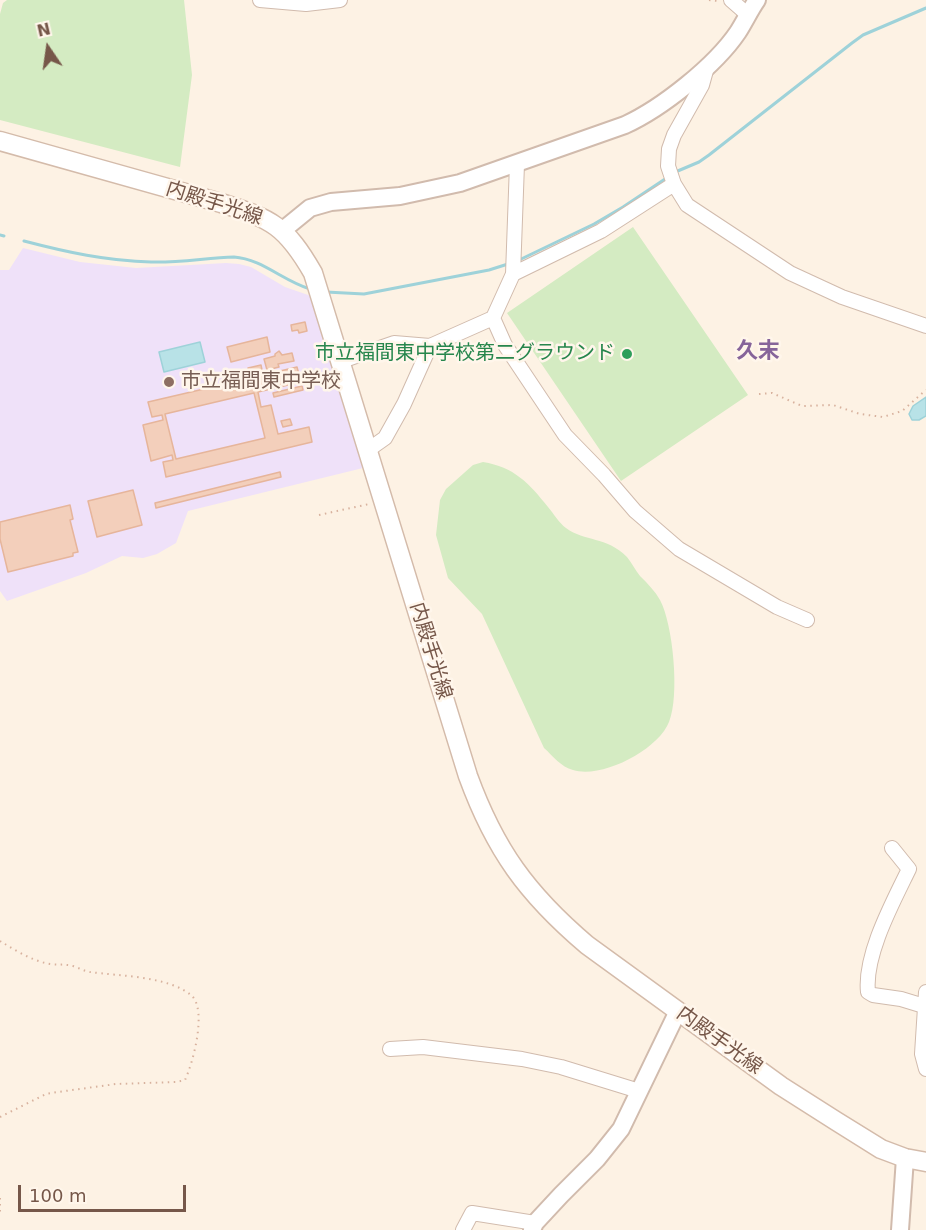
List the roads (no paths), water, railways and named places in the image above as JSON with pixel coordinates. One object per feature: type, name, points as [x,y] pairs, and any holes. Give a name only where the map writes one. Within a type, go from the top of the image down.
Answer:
[{"type":"main road","name":"内殿手光線","points":[[0,141],[221,203],[249,212],[282,230],[301,252],[313,273],[468,776],[490,830],[515,871],[566,927],[587,945],[781,1086],[881,1149],[905,1158],[925,1161]]},
{"type":"street","points":[[260,0],[306,4],[340,0]]},
{"type":"street","points":[[731,0],[747,14]]},
{"type":"street","points":[[282,230],[310,208],[429,191],[460,183],[616,129],[646,115],[665,102],[708,65],[738,31],[757,0]]},
{"type":"street","points":[[708,65],[702,85],[674,135],[669,149],[669,166],[674,184],[687,205],[789,273],[842,297],[926,326]]},
{"type":"street","points":[[339,362],[394,343],[430,346],[493,318],[513,273],[517,165]]},
{"type":"street","points":[[513,273],[602,231],[674,184]]},
{"type":"street","points":[[493,318],[505,345],[565,435],[635,511],[679,549],[777,607],[807,620]]},
{"type":"street","points":[[368,450],[384,438],[404,404],[430,346]]},
{"type":"street","points":[[892,848],[909,869],[882,927],[867,984],[868,992],[924,1006]]},
{"type":"street","points":[[926,992],[922,1054],[926,1069]]},
{"type":"street","points":[[463,1230],[472,1213],[534,1227],[561,1195],[597,1159],[621,1129],[678,1011]]},
{"type":"street","points":[[390,1049],[423,1047],[522,1059],[561,1067],[639,1091]]},
{"type":"street","points":[[900,1230],[905,1158]]},
{"type":"water","points":[[200,342],[205,362],[164,372],[159,352]]},
{"type":"water","points":[[926,397],[926,416],[919,420],[912,420],[909,414],[913,406]]},
{"type":"waterway","points":[[673,173],[709,155],[863,35],[926,8]]},
{"type":"waterway","points":[[517,261],[594,224],[668,177]]},
{"type":"waterway","points":[[0,235],[4,236]]},
{"type":"waterway","points":[[24,241],[118,260],[171,262],[234,257],[254,262],[310,289]]},
{"type":"waterway","points":[[326,292],[364,294],[489,270],[508,264]]},
{"type":"place","name":"市立福間東中学校第二グラウンド","points":[[627,354]]},
{"type":"place","name":"市立福間東中学校","points":[[169,382]]},
{"type":"district","name":"久末","points":[[758,352]]}]
